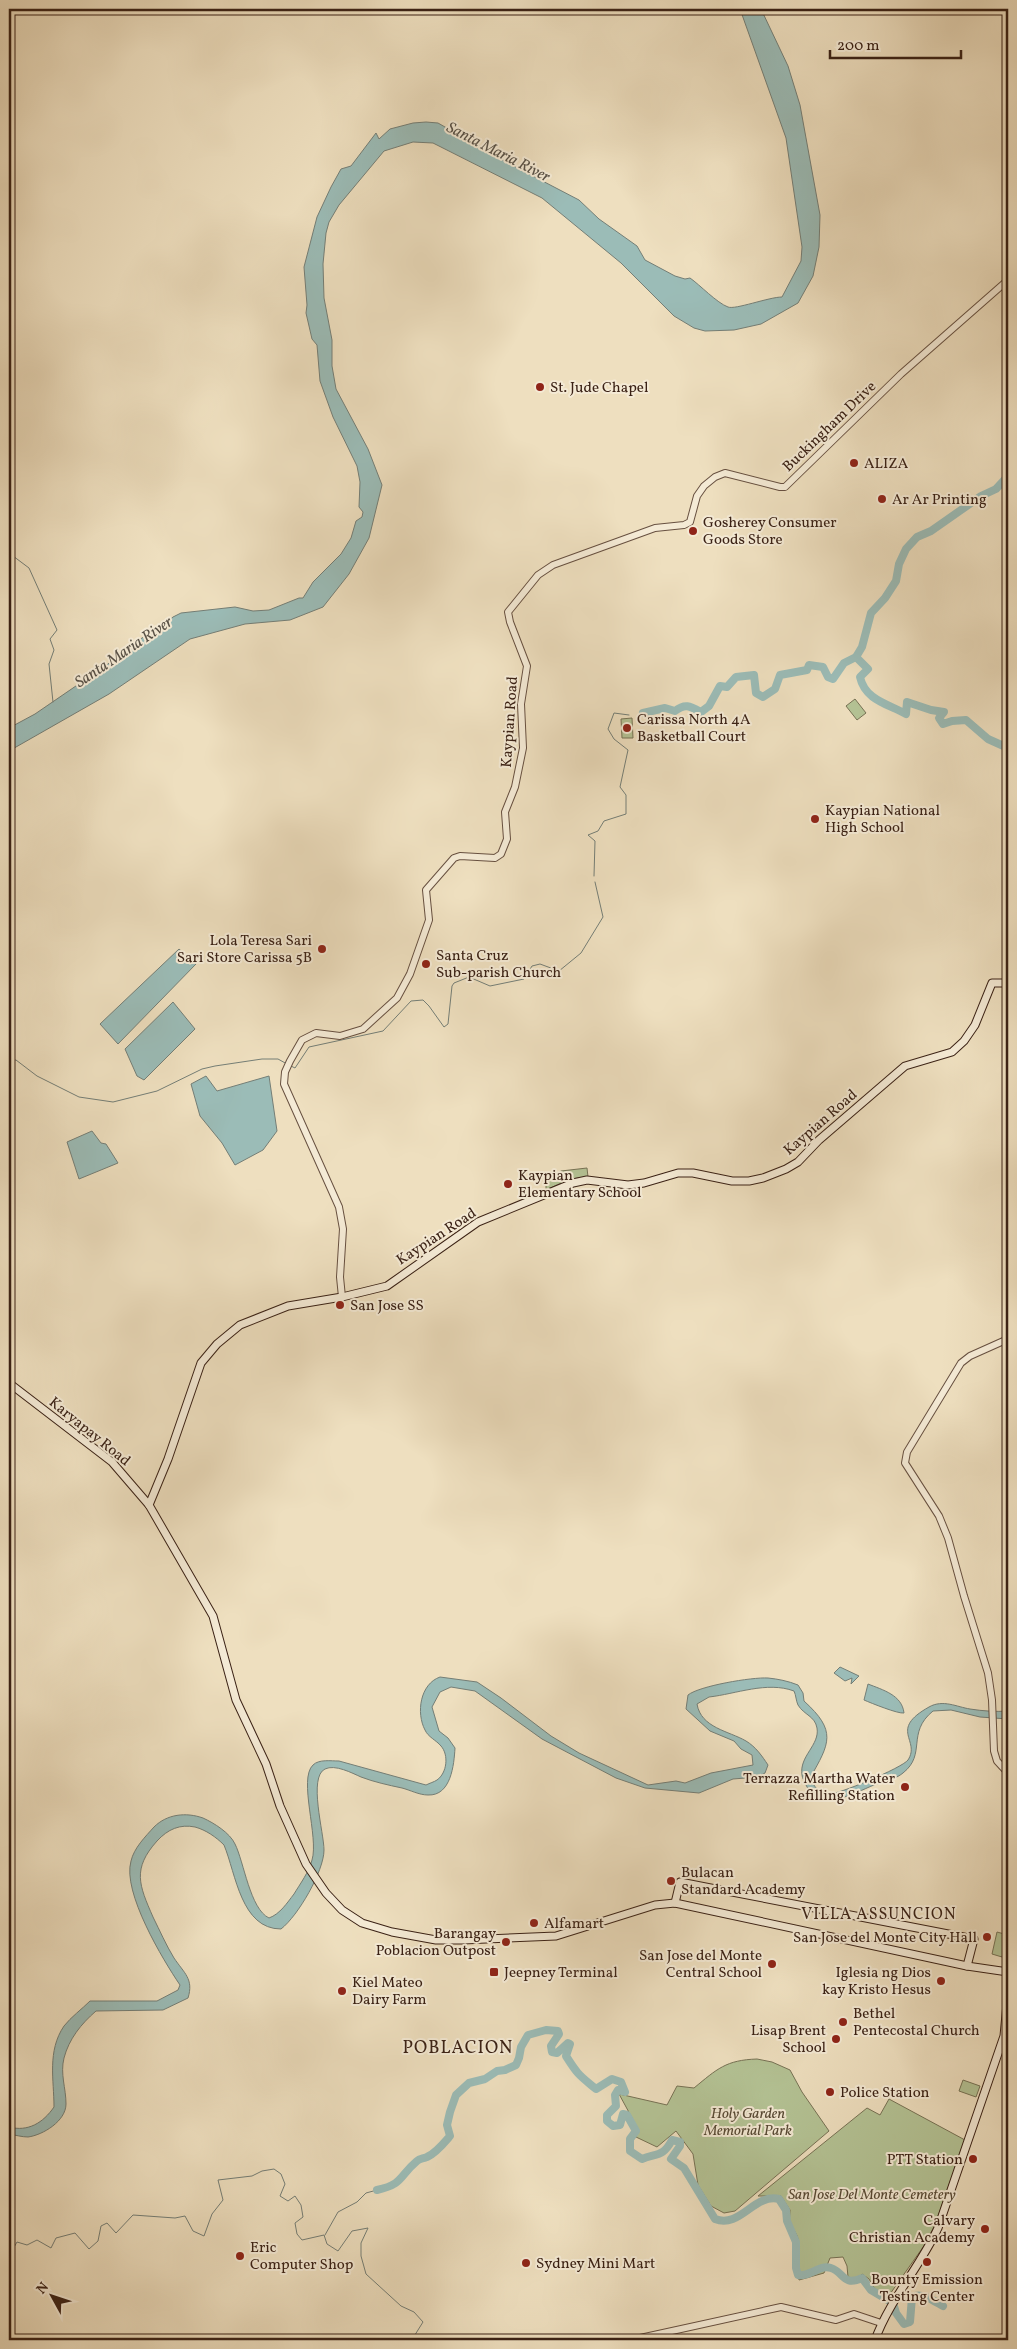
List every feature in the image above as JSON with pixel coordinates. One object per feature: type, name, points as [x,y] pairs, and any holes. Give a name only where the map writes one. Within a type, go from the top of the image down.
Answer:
[{"type":"main road","name":"Kaypian Road","points":[[149,1505],[168,1458],[201,1363],[209,1352],[240,1326],[288,1306],[342,1297],[387,1286],[478,1222],[573,1183],[587,1180],[628,1185],[644,1183],[678,1173],[693,1173],[732,1181],[749,1180],[763,1178],[786,1169],[798,1162],[819,1140],[906,1066],[952,1052],[964,1041],[975,1026],[992,983],[1008,983]]},
{"type":"main road","name":"Karyapay Road","points":[[9,1383],[112,1462],[149,1505],[213,1616],[236,1700],[266,1764],[280,1806],[306,1864],[319,1885],[342,1910],[362,1923],[414,1937],[436,1940],[556,1936],[654,1905],[675,1902]]},
{"type":"main road","points":[[967,1966],[974,1939],[680,1882],[675,1902],[967,1966],[1008,1972]]},
{"type":"main road","points":[[875,2340],[881,2323],[938,2228],[1004,2036],[1008,1993]]},
{"type":"street","name":"Buckingham Drive","points":[[508,612],[538,575],[553,565],[655,528],[684,526],[690,522],[697,496],[704,486],[715,477],[725,474],[780,487],[785,486],[901,374],[1008,280]]},
{"type":"street","name":"Kaypian Road","points":[[342,1297],[340,1277],[343,1230],[339,1207],[284,1084],[285,1072],[302,1040],[316,1033],[340,1036],[363,1029],[397,998],[410,974],[428,920],[426,890],[454,858],[460,856],[495,858],[505,848],[507,831],[505,812],[515,787],[523,748],[521,704],[527,666],[508,612]]},
{"type":"street","points":[[1008,1339],[970,1356],[961,1363],[907,1452],[905,1463],[939,1516],[948,1538],[988,1673],[992,1700],[995,1756],[1008,1774]]},
{"type":"street","points":[[631,2340],[781,2307],[836,2320],[854,2314],[881,2323]]},
{"type":"green space","points":[[855,699],[866,713],[857,720],[846,706]]},
{"type":"green space","name":"Carissa North 4A Basketball Court","points":[[632,718],[633,738],[622,738],[621,719]]},
{"type":"green space","points":[[587,1168],[588,1177],[570,1179],[546,1190],[546,1181],[561,1171]]},
{"type":"green space","points":[[997,1932],[1008,1935],[1002,1957],[992,1954]]},
{"type":"green space","name":"Holy Garden Memorial Park","points":[[757,2059],[772,2062],[790,2070],[802,2092],[829,2131],[735,2211],[724,2213],[711,2206],[698,2185],[693,2154],[676,2131],[657,2147],[636,2137],[638,2129],[619,2094],[667,2105],[677,2086],[694,2088],[722,2067],[737,2061]]},
{"type":"green space","points":[[963,2080],[980,2086],[976,2097],[959,2091]]},
{"type":"green space","name":"San Jose Del Monte Cemetery","points":[[889,2099],[965,2140],[935,2225],[926,2243],[890,2294],[886,2296],[877,2293],[869,2279],[862,2274],[857,2279],[848,2277],[847,2266],[843,2257],[830,2258],[824,2273],[799,2280],[799,2243],[794,2230],[789,2225],[790,2210],[781,2196],[758,2196],[867,2108],[880,2115]]},
{"type":"water","name":"Santa Maria River","points":[[740,9],[761,9],[788,66],[800,105],[820,215],[819,247],[813,276],[798,303],[761,324],[734,330],[705,331],[694,328],[674,316],[621,263],[542,198],[433,143],[413,142],[384,151],[339,205],[329,222],[323,264],[324,298],[332,340],[332,366],[336,389],[368,449],[382,485],[369,538],[349,574],[323,607],[290,620],[245,624],[190,639],[109,694],[9,751],[9,728],[35,714],[108,664],[123,649],[161,627],[173,617],[181,613],[235,607],[253,611],[269,610],[303,598],[313,582],[341,554],[351,538],[356,521],[362,517],[363,512],[359,507],[360,482],[357,466],[333,417],[320,381],[317,345],[312,339],[306,313],[304,267],[317,217],[331,187],[341,169],[351,166],[376,133],[379,139],[390,129],[413,123],[438,123],[459,135],[461,139],[476,144],[579,200],[599,219],[637,246],[645,260],[675,276],[685,279],[690,278],[724,305],[738,307],[782,297],[801,261],[802,247],[786,138]]},
{"type":"water","points":[[179,949],[196,964],[118,1044],[100,1024]]},
{"type":"water","points":[[173,1002],[195,1029],[144,1080],[137,1076],[125,1049]]},
{"type":"water","points":[[206,1076],[217,1091],[269,1076],[277,1131],[263,1150],[235,1165],[222,1143],[200,1116],[191,1084]]},
{"type":"water","points":[[92,1131],[101,1143],[106,1144],[118,1163],[79,1179],[67,1142]]},
{"type":"water","points":[[840,1667],[859,1676],[851,1684],[852,1678],[845,1681],[834,1673]]},
{"type":"water","points":[[440,1677],[477,1682],[551,1736],[579,1753],[648,1785],[676,1781],[685,1783],[711,1773],[753,1765],[752,1755],[741,1749],[734,1741],[710,1731],[686,1709],[688,1695],[703,1688],[726,1683],[768,1678],[798,1685],[803,1693],[804,1701],[815,1711],[826,1729],[826,1746],[810,1778],[817,1789],[829,1794],[869,1780],[894,1769],[908,1760],[911,1753],[908,1735],[910,1722],[929,1707],[939,1704],[950,1704],[970,1709],[1008,1711],[1008,1719],[980,1717],[951,1710],[933,1711],[920,1727],[914,1758],[910,1766],[903,1773],[893,1779],[847,1796],[828,1800],[812,1794],[802,1777],[802,1768],[816,1740],[817,1728],[812,1718],[798,1705],[794,1691],[773,1687],[709,1697],[697,1704],[704,1719],[717,1728],[750,1743],[768,1765],[765,1773],[758,1777],[733,1779],[699,1793],[645,1788],[616,1778],[542,1739],[475,1691],[451,1687],[440,1692],[432,1707],[439,1731],[448,1738],[455,1748],[450,1778],[442,1790],[436,1794],[421,1794],[334,1768],[325,1769],[320,1774],[317,1794],[324,1850],[323,1859],[315,1881],[302,1904],[288,1923],[281,1929],[268,1927],[257,1920],[249,1910],[242,1898],[224,1845],[207,1832],[199,1828],[184,1826],[165,1833],[157,1841],[144,1860],[140,1878],[144,1896],[153,1917],[174,1958],[189,1981],[190,1991],[188,1998],[163,2010],[96,2011],[76,2032],[66,2051],[63,2070],[66,2104],[62,2116],[53,2126],[34,2136],[26,2137],[9,2134],[9,2127],[22,2128],[34,2125],[45,2118],[54,2107],[53,2055],[55,2045],[64,2026],[90,2001],[157,2001],[178,1990],[180,1985],[155,1943],[132,1890],[131,1861],[140,1843],[154,1827],[165,1819],[177,1815],[190,1815],[203,1818],[221,1829],[235,1844],[252,1895],[262,1913],[269,1918],[277,1914],[294,1894],[307,1873],[312,1860],[313,1837],[308,1783],[309,1772],[313,1765],[322,1761],[339,1761],[426,1785],[436,1781],[443,1773],[446,1764],[444,1750],[428,1735],[421,1716],[424,1692],[433,1681]]},
{"type":"water","points":[[868,1684],[896,1697],[904,1713],[864,1700]]},
{"type":"waterway","points":[[643,713],[665,708],[675,711],[685,706],[701,712],[709,706],[720,686],[727,687],[736,677],[754,675],[756,693],[763,697],[775,689],[780,675],[807,670],[809,665],[823,667],[828,677],[833,679],[844,663],[856,657],[862,647],[871,613],[885,598],[896,581],[899,564],[906,549],[917,537],[931,531],[981,496],[996,489],[1008,476]]},
{"type":"waterway","points":[[9,553],[29,568],[57,630],[50,639],[54,650],[49,664],[53,702]]},
{"type":"waterway","points":[[856,657],[868,669],[860,677],[863,685],[878,700],[906,714],[907,702],[944,712],[939,718],[943,724],[966,720],[988,739],[1008,748]]},
{"type":"waterway","points":[[594,876],[595,841],[588,835],[598,831],[604,821],[626,814],[626,795],[620,787],[628,750],[614,739],[608,729],[614,713],[629,715]]},
{"type":"waterway","points":[[291,1066],[295,1068],[309,1047],[383,1031],[411,1001],[423,1000],[444,1027],[448,1024],[452,986],[454,983],[469,977],[490,986],[524,979],[532,966],[540,964],[559,971],[581,953],[603,917],[595,882]]},
{"type":"waterway","points":[[9,1060],[16,1060],[37,1076],[79,1097],[113,1102],[157,1091],[202,1069],[215,1066],[262,1059],[278,1059],[287,1064]]},
{"type":"waterway","points":[[377,2190],[397,2182],[419,2159],[434,2153],[448,2139],[450,2136],[447,2125],[456,2095],[469,2083],[485,2079],[497,2071],[516,2065],[521,2047],[528,2035],[546,2030],[558,2031],[559,2034],[551,2046],[552,2052],[557,2053],[568,2043],[570,2044],[566,2056],[579,2074],[596,2089],[612,2079],[621,2082],[625,2092],[618,2090],[615,2095],[616,2106],[607,2115],[607,2121],[613,2126],[620,2125],[623,2114],[627,2115],[636,2131],[630,2139],[630,2151],[642,2159],[663,2152],[672,2140],[680,2142],[680,2146],[671,2159],[684,2168],[715,2219],[724,2221],[732,2219],[762,2201],[779,2199],[786,2210],[787,2221],[796,2242],[796,2268],[798,2275],[827,2267],[835,2270],[847,2280],[851,2281],[862,2278],[871,2290],[893,2303],[896,2313],[904,2324],[910,2322],[912,2297],[924,2296],[943,2306]]},
{"type":"waterway","points":[[9,2256],[17,2242],[27,2245],[37,2240],[51,2248],[56,2238],[75,2233],[89,2249],[98,2241],[101,2226],[107,2223],[116,2233],[133,2215],[175,2218],[185,2216],[193,2231],[204,2236],[212,2214],[223,2200],[218,2180],[252,2176],[262,2171],[274,2169],[281,2174],[285,2184],[280,2196],[288,2201],[295,2196],[301,2205],[303,2217],[295,2223],[297,2234],[302,2240],[324,2235],[327,2244],[338,2251],[352,2231],[368,2228],[361,2243],[361,2256],[366,2274],[401,2306],[414,2312],[423,2322],[413,2338],[415,2340]]},
{"type":"waterway","points":[[325,2235],[338,2212],[357,2202],[366,2193],[377,2190]]},
{"type":"place","name":"St. Jude Chapel","points":[[540,387]]},
{"type":"place","name":"ALIZA","points":[[854,463]]},
{"type":"place","name":"Ar Ar Printing","points":[[882,499]]},
{"type":"place","name":"Gosherey Consumer Goods Store","points":[[693,531]]},
{"type":"place","name":"Carissa North 4A Basketball Court","points":[[627,728]]},
{"type":"place","name":"Kaypian National High School","points":[[815,819]]},
{"type":"place","name":"Lola Teresa Sari Sari Store Carissa 5B","points":[[322,949]]},
{"type":"place","name":"Santa Cruz Sub-parish Church","points":[[426,964]]},
{"type":"place","name":"Kaypian Elementary School","points":[[508,1184]]},
{"type":"place","name":"San Jose SS","points":[[340,1305]]},
{"type":"place","name":"Terrazza Martha Water Refilling Station","points":[[905,1787]]},
{"type":"place","name":"Bulacan Standard Academy","points":[[671,1881]]},
{"type":"place","name":"Alfamart","points":[[534,1923]]},
{"type":"place","name":"San Jose del Monte City Hall","points":[[987,1937]]},
{"type":"place","name":"Barangay Poblacion Outpost","points":[[506,1942]]},
{"type":"place","name":"San Jose del Monte Central School","points":[[772,1964]]},
{"type":"place","name":"Jeepney Terminal","points":[[494,1972]]},
{"type":"place","name":"Iglesia ng Dios kay Kristo Hesus","points":[[941,1981]]},
{"type":"place","name":"Kiel Mateo Dairy Farm","points":[[342,1991]]},
{"type":"place","name":"Bethel Pentecostal Church","points":[[843,2022]]},
{"type":"place","name":"Lisap Brent School","points":[[836,2039]]},
{"type":"place","name":"Police Station","points":[[830,2092]]},
{"type":"place","name":"PTT Station","points":[[973,2159]]},
{"type":"place","name":"Calvary Christian Academy","points":[[985,2229]]},
{"type":"place","name":"Eric Computer Shop","points":[[240,2256]]},
{"type":"place","name":"Bounty Emission Testing Center","points":[[927,2262]]},
{"type":"place","name":"Sydney Mini Mart","points":[[526,2263]]},
{"type":"district","name":"VILLA ASSUNCION","points":[[879,1913]]},
{"type":"district","name":"POBLACION","points":[[458,2047]]}]
